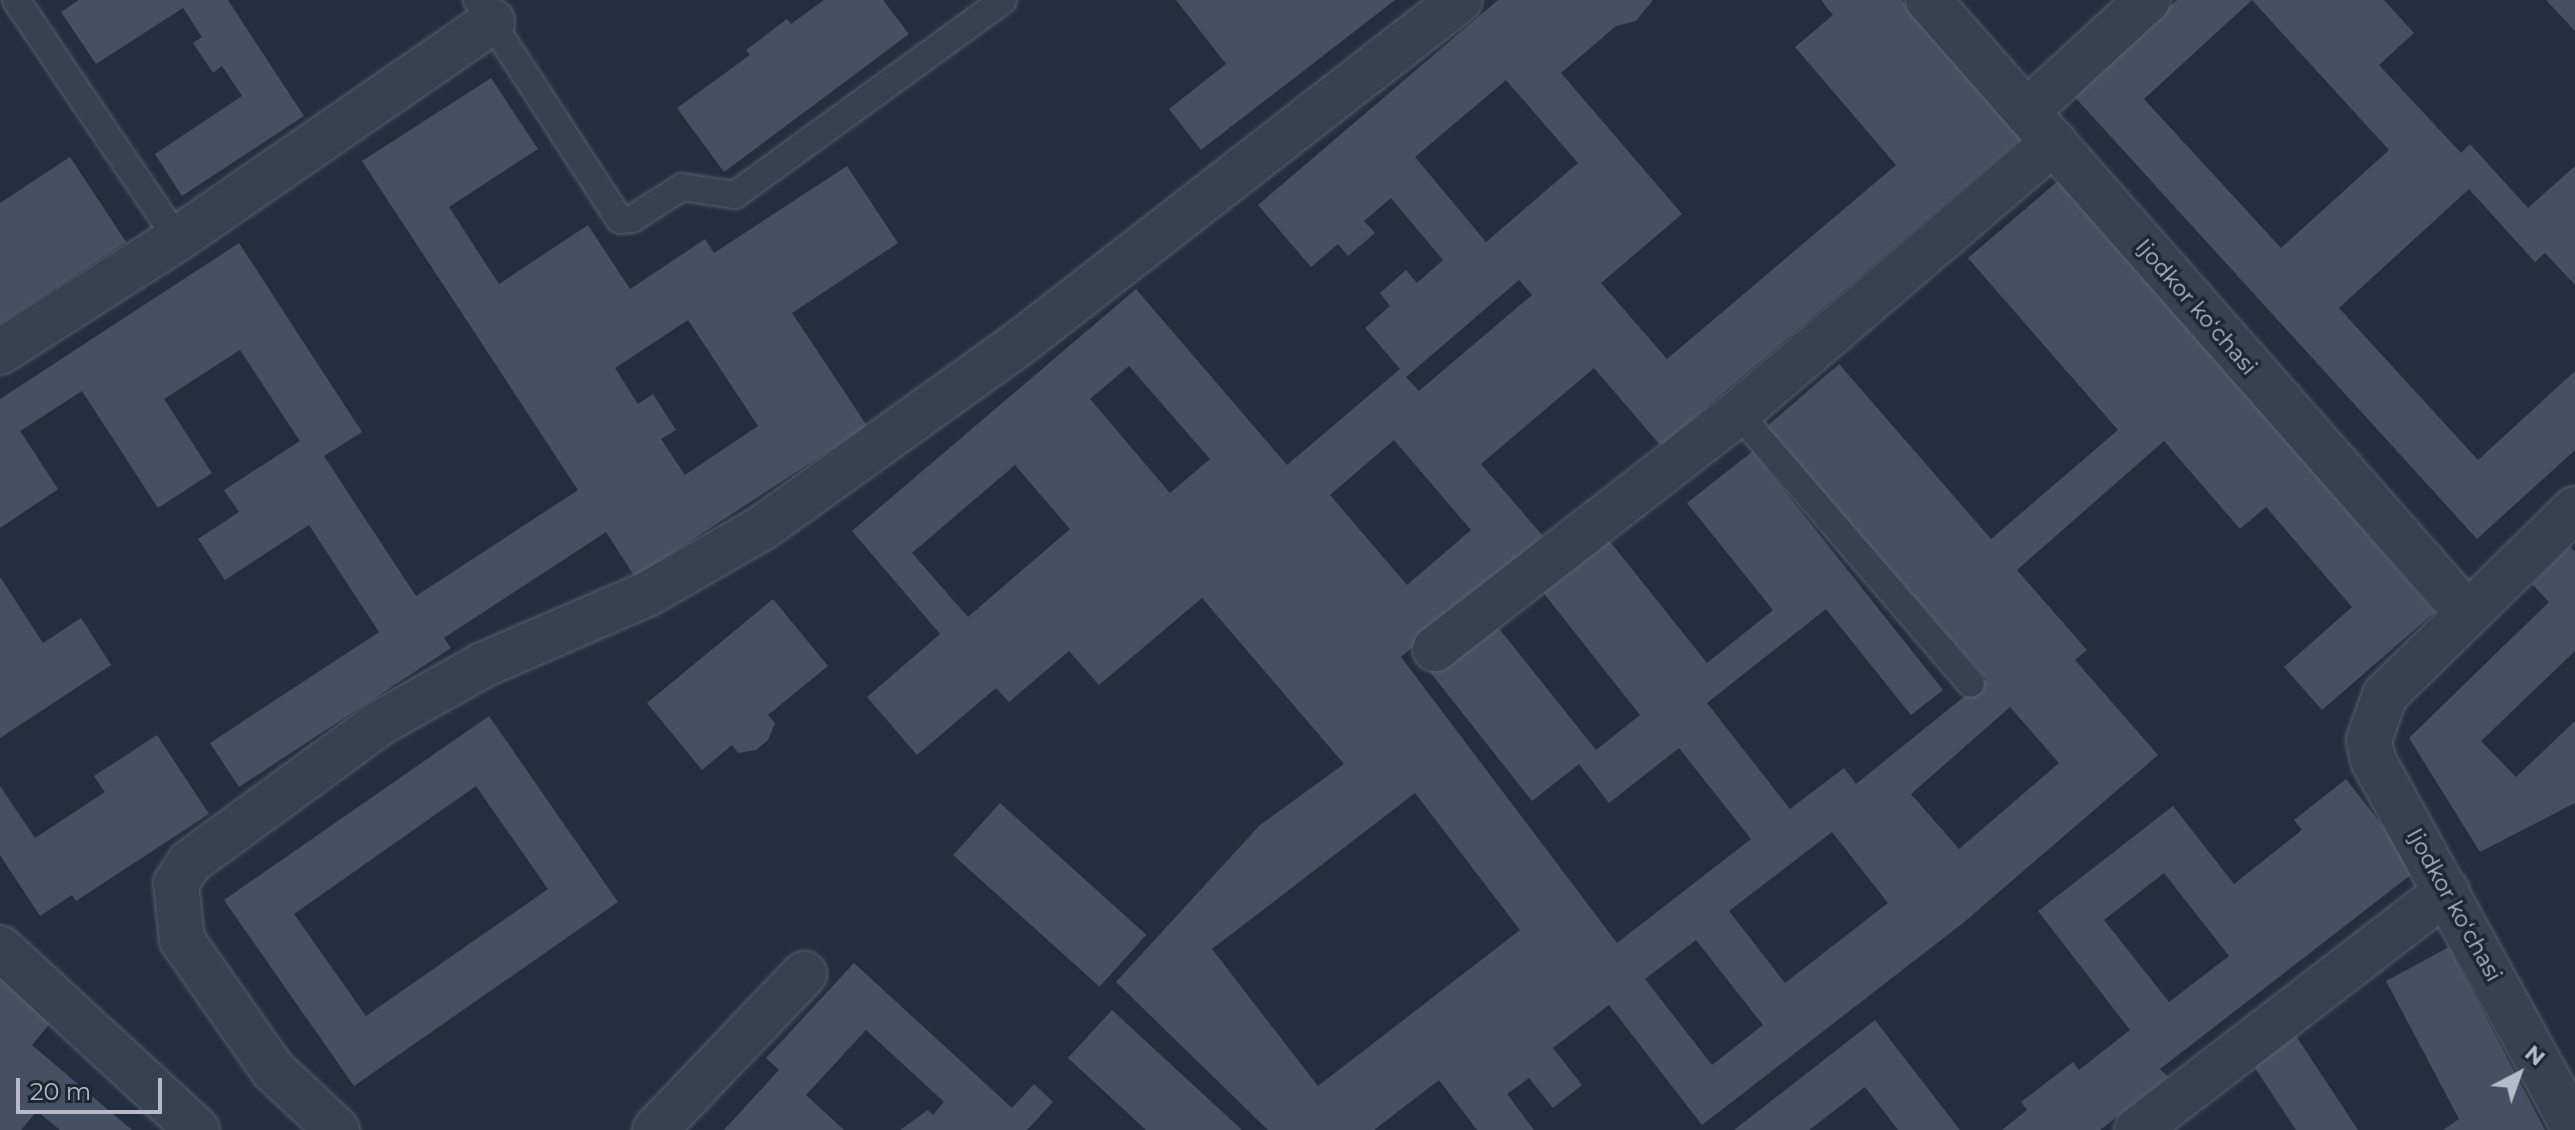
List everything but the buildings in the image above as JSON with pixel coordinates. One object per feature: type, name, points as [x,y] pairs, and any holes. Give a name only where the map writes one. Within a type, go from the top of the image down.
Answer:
[{"type":"street","points":[[337,1130],[273,1070],[182,940],[176,883],[190,862],[380,723],[483,665],[647,594],[762,528],[1021,342],[1460,0]]},
{"type":"street","name":"Ijodkor koʻchasi","points":[[1928,0],[2466,612]]},
{"type":"street","points":[[1435,649],[1738,413],[2040,127],[2148,0]]},
{"type":"street","points":[[0,352],[177,239],[484,11]]},
{"type":"street","name":"Ijodkor koʻchasi","points":[[2575,509],[2466,612],[2385,695],[2369,740],[2373,760],[2575,1129]]},
{"type":"street","points":[[2137,1130],[2447,891]]},
{"type":"street","points":[[0,948],[197,1130]]},
{"type":"street","points":[[655,1130],[804,974]]},
{"type":"lane","points":[[16,0],[177,239]]},
{"type":"lane","points":[[484,11],[620,220],[632,219],[682,187],[735,195],[1003,0]]},
{"type":"lane","points":[[1738,413],[1971,684]]}]
